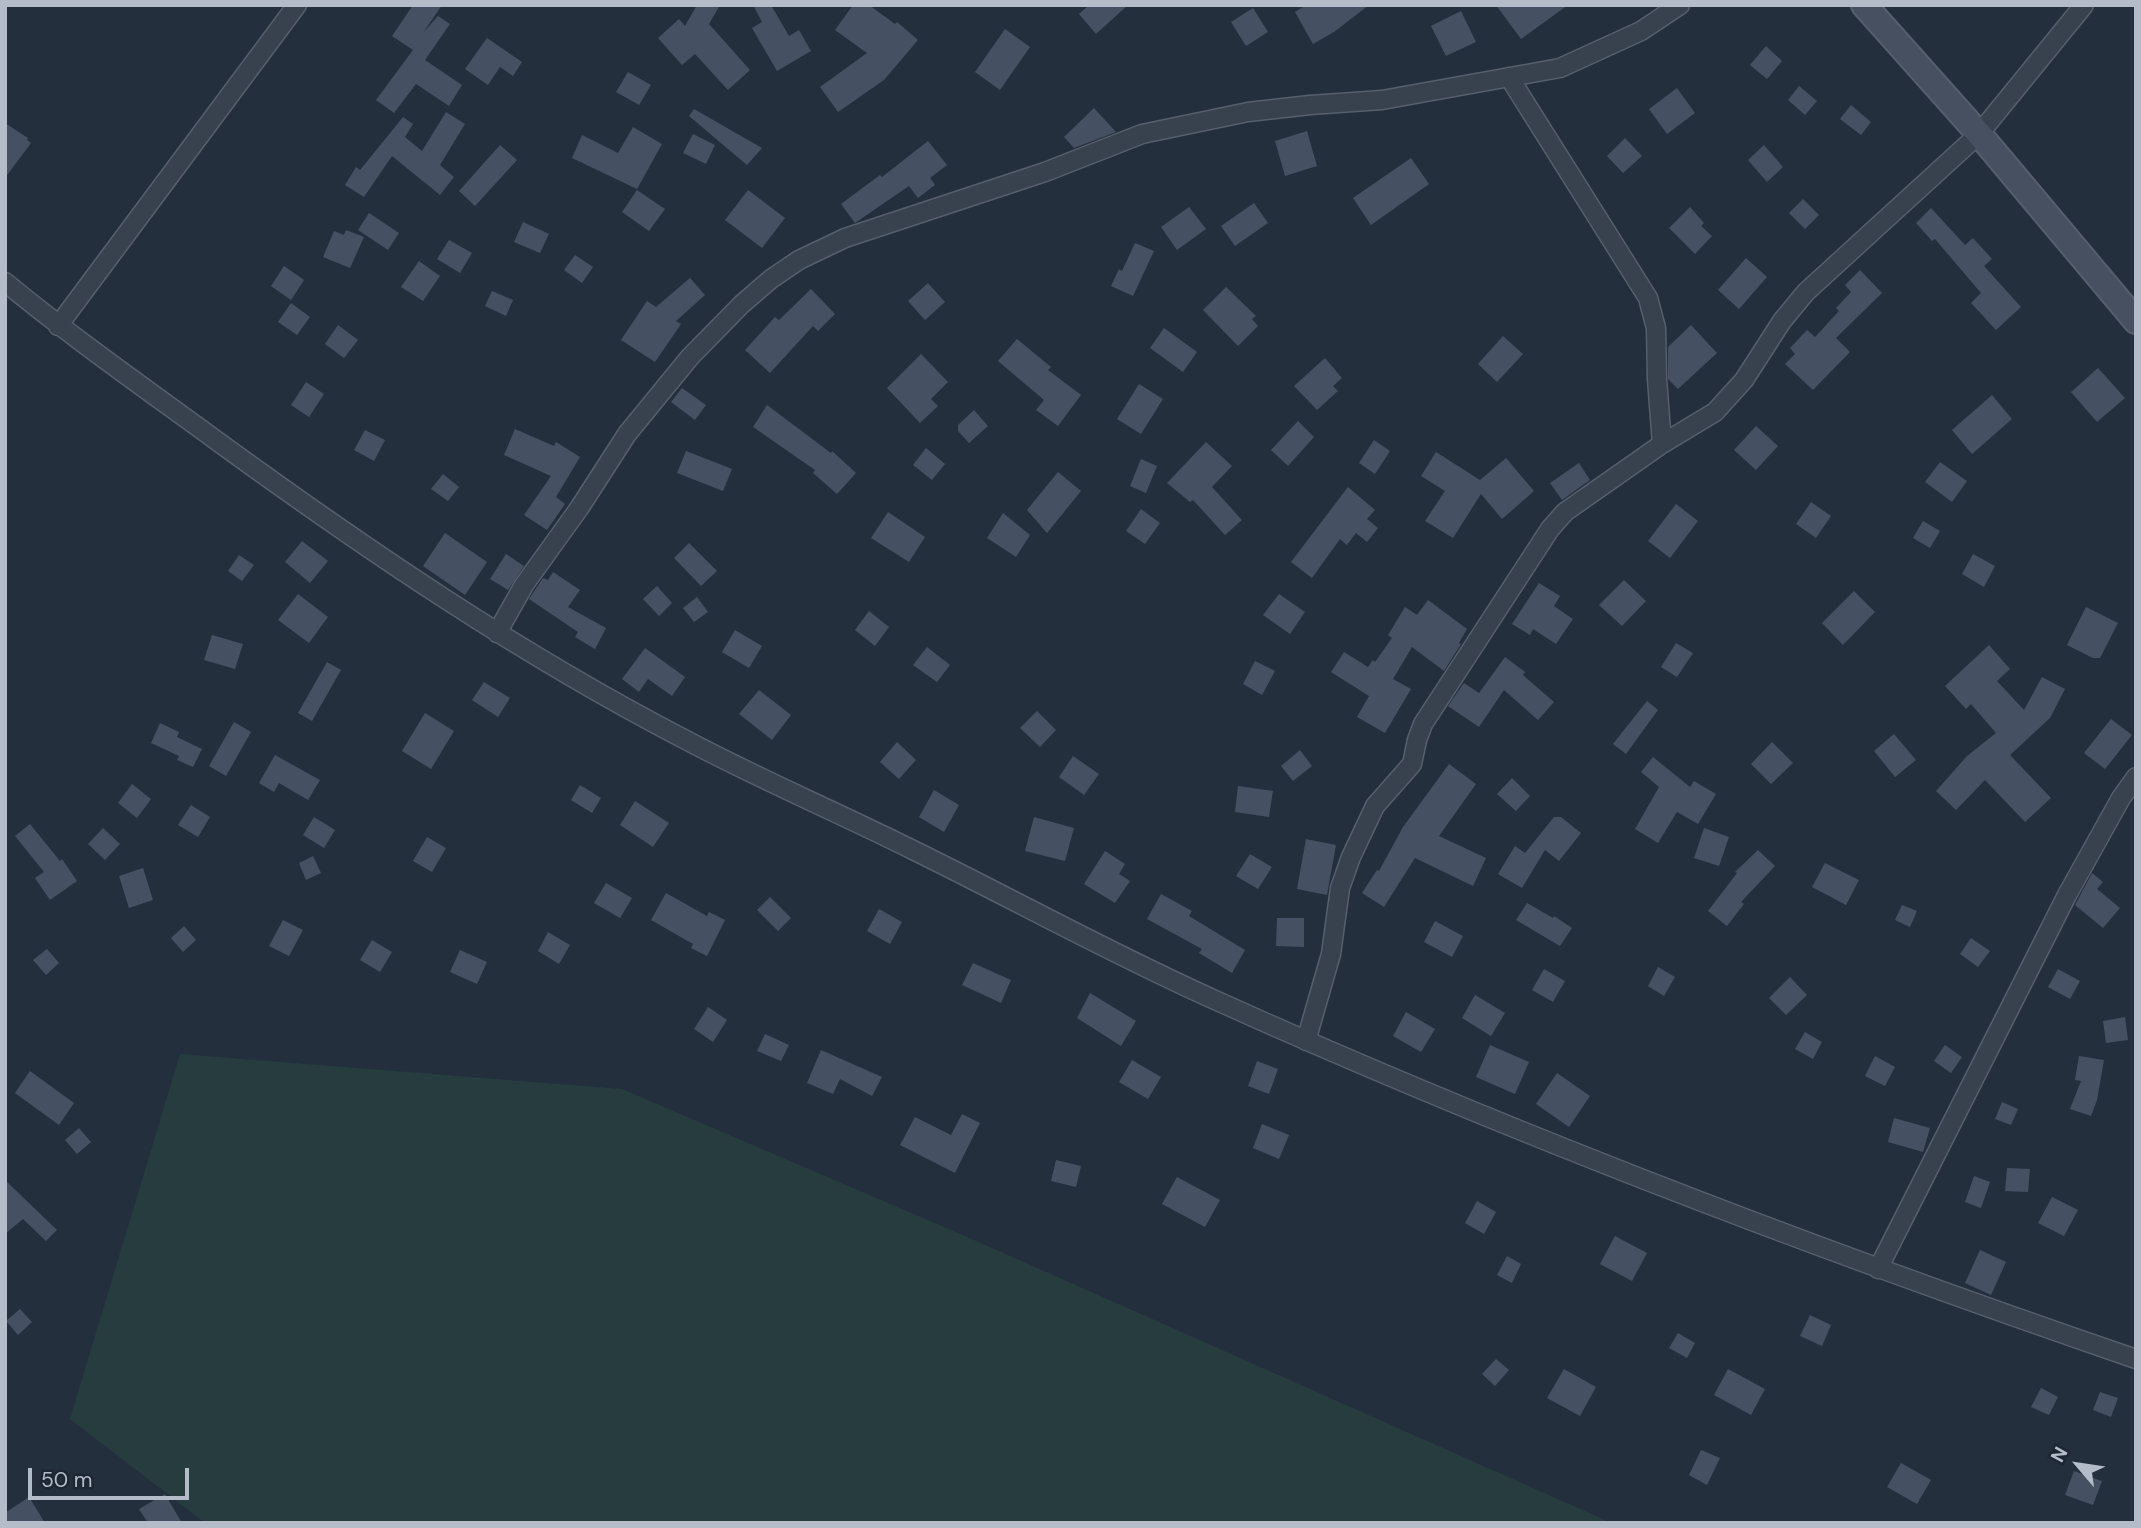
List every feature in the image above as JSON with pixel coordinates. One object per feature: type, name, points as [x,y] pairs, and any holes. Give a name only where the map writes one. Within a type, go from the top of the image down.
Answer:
[{"type":"main road","points":[[1864,5],[1979,134],[2136,321]]},
{"type":"street","points":[[58,326],[297,5]]},
{"type":"street","points":[[497,633],[524,585],[580,508],[635,425],[690,357],[733,312],[771,279],[799,260],[845,238],[956,199],[1045,172],[1142,134],[1248,112],[1382,100],[1560,68],[1641,31],[1679,5]]},
{"type":"street","points":[[1306,1041],[1331,954],[1340,888],[1375,806],[1412,764],[1423,724],[1550,529],[1566,512],[1662,444],[1715,412],[1744,380],[1782,321],[1806,292],[1979,134],[2084,5]]},
{"type":"street","points":[[1509,77],[1648,298],[1656,328],[1662,444]]},
{"type":"street","points":[[5,282],[58,326],[278,486],[452,606],[686,740],[1186,986],[1415,1089],[1667,1191],[1878,1269],[2136,1359]]},
{"type":"street","points":[[1878,1269],[2067,895],[2121,798],[2136,777]]},
{"type":"green space","points":[[180,1054],[622,1089],[965,1236],[1612,1523],[205,1523],[70,1419]]},
{"type":"building","points":[[413,5],[442,5],[423,33],[438,16],[450,24],[425,60],[462,85],[449,106],[416,84],[394,113],[376,100],[413,50],[392,36]]},
{"type":"building","points":[[697,5],[720,5],[709,24],[750,70],[728,90],[695,54],[682,65],[658,38],[679,19],[685,26]]},
{"type":"building","points":[[753,5],[771,5],[789,36],[799,30],[811,51],[777,71],[752,28],[762,22]]},
{"type":"building","points":[[853,5],[869,5],[895,24],[897,22],[918,40],[884,80],[838,112],[820,87],[867,53],[835,30]]},
{"type":"building","points":[[1089,5],[1128,5],[1096,34],[1079,14]]},
{"type":"building","points":[[1306,5],[1369,5],[1334,32],[1313,44],[1295,12]]},
{"type":"building","points":[[1496,5],[1568,5],[1521,39]]},
{"type":"building","points":[[1253,8],[1268,32],[1246,46],[1231,22]]},
{"type":"building","points":[[1461,11],[1476,42],[1446,56],[1431,26]]},
{"type":"building","points":[[1005,29],[1030,47],[1000,90],[975,72]]},
{"type":"building","points":[[487,38],[522,62],[513,76],[500,67],[488,85],[465,69]]},
{"type":"building","points":[[1766,46],[1782,61],[1767,79],[1750,65]]},
{"type":"building","points":[[628,72],[651,85],[639,105],[616,92]]},
{"type":"building","points":[[1799,86],[1817,101],[1805,115],[1788,100]]},
{"type":"building","points":[[1677,88],[1695,113],[1667,134],[1649,109]]},
{"type":"building","points":[[1851,105],[1871,122],[1861,135],[1840,119]]},
{"type":"building","points":[[1094,108],[1116,132],[1074,148],[1064,137]]},
{"type":"building","points":[[694,109],[762,148],[747,165],[689,116]]},
{"type":"building","points":[[446,112],[465,124],[440,165],[454,177],[440,195],[392,156],[364,197],[345,185],[356,167],[360,170],[403,117],[413,124],[405,137],[422,151]]},
{"type":"building","points":[[5,123],[28,138],[31,143],[5,178]]},
{"type":"building","points":[[633,127],[662,144],[637,189],[572,158],[582,135],[618,153]]},
{"type":"building","points":[[1307,131],[1317,166],[1285,176],[1275,141]]},
{"type":"building","points":[[693,134],[715,145],[706,164],[683,153]]},
{"type":"building","points":[[1625,138],[1642,156],[1623,173],[1607,156]]},
{"type":"building","points":[[928,141],[947,165],[930,178],[935,185],[918,198],[909,186],[855,223],[841,204],[880,175],[882,177]]},
{"type":"building","points":[[500,145],[517,160],[475,206],[459,191]]},
{"type":"building","points":[[1764,145],[1783,167],[1767,182],[1748,160]]},
{"type":"building","points":[[1411,158],[1429,184],[1371,225],[1353,198]]},
{"type":"building","points":[[637,190],[665,209],[649,231],[622,212]]},
{"type":"building","points":[[748,190],[785,218],[762,248],[725,220]]},
{"type":"building","points":[[1803,199],[1819,215],[1805,229],[1789,213]]},
{"type":"building","points":[[1254,203],[1268,223],[1235,246],[1221,226]]},
{"type":"building","points":[[1189,207],[1206,229],[1177,250],[1161,227]]},
{"type":"building","points":[[1690,207],[1704,223],[1701,226],[1712,236],[1695,254],[1669,228]]},
{"type":"building","points":[[1931,208],[1965,245],[1973,238],[1992,259],[1984,266],[2021,307],[1996,330],[1971,303],[1981,293],[1935,239],[1932,241],[1916,223]]},
{"type":"building","points":[[369,213],[399,233],[388,250],[358,230]]},
{"type":"building","points":[[523,222],[549,234],[540,253],[514,242]]},
{"type":"building","points":[[346,230],[364,237],[350,268],[323,257],[334,231],[344,235]]},
{"type":"building","points":[[449,240],[472,253],[460,273],[437,259]]},
{"type":"building","points":[[1135,243],[1154,251],[1133,296],[1111,286],[1119,269],[1122,271]]},
{"type":"building","points":[[575,255],[593,267],[582,283],[564,270]]},
{"type":"building","points":[[1746,258],[1767,277],[1739,309],[1718,290]]},
{"type":"building","points":[[419,261],[440,276],[423,301],[401,287]]},
{"type":"building","points":[[284,266],[304,280],[291,300],[271,286]]},
{"type":"building","points":[[1860,270],[1882,293],[1836,338],[1850,352],[1813,390],[1785,364],[1795,354],[1790,348],[1807,330],[1815,337],[1839,311],[1836,308],[1851,292],[1845,285]]},
{"type":"building","points":[[690,278],[705,295],[676,321],[681,324],[655,362],[621,340],[647,301],[656,307]]},
{"type":"building","points":[[928,283],[945,302],[925,320],[908,301]]},
{"type":"building","points":[[1226,287],[1256,316],[1252,319],[1258,326],[1238,346],[1203,310]]},
{"type":"building","points":[[811,289],[835,314],[818,331],[813,326],[770,373],[745,350],[775,317],[779,320]]},
{"type":"building","points":[[492,291],[513,300],[506,316],[485,306]]},
{"type":"building","points":[[291,303],[310,317],[297,335],[278,322]]},
{"type":"building","points":[[338,325],[358,340],[344,358],[325,344]]},
{"type":"building","points":[[1691,325],[1717,353],[1678,389],[1668,379],[1668,347]]},
{"type":"building","points":[[1164,328],[1197,352],[1183,372],[1150,348]]},
{"type":"building","points":[[1503,336],[1523,354],[1497,382],[1478,364]]},
{"type":"building","points":[[1017,339],[1051,367],[1048,370],[1081,395],[1058,426],[1036,410],[1044,400],[998,361]]},
{"type":"building","points":[[921,354],[948,382],[931,399],[938,406],[920,423],[887,388]]},
{"type":"building","points":[[1325,358],[1342,378],[1333,386],[1338,391],[1317,410],[1294,386]]},
{"type":"building","points":[[2098,368],[2125,398],[2097,422],[2071,392]]},
{"type":"building","points":[[306,382],[324,394],[309,417],[291,405]]},
{"type":"building","points":[[1139,384],[1163,399],[1141,434],[1117,419]]},
{"type":"building","points":[[682,388],[706,405],[695,420],[671,402]]},
{"type":"building","points":[[1992,395],[2012,419],[1972,454],[1952,430]]},
{"type":"building","points":[[767,405],[831,453],[832,451],[856,473],[837,494],[813,473],[815,470],[753,427]]},
{"type":"building","points":[[974,410],[988,426],[969,443],[958,431],[958,425]]},
{"type":"building","points":[[1298,421],[1314,437],[1288,466],[1271,450]]},
{"type":"building","points":[[1756,426],[1778,446],[1756,470],[1734,450]]},
{"type":"building","points":[[515,429],[554,446],[556,442],[580,457],[556,497],[565,504],[547,530],[524,515],[551,476],[504,455]]},
{"type":"building","points":[[365,430],[385,440],[374,461],[354,450]]},
{"type":"building","points":[[1374,440],[1390,451],[1375,474],[1359,463]]},
{"type":"building","points":[[1206,442],[1232,466],[1212,487],[1242,520],[1225,535],[1193,500],[1190,502],[1167,483]]},
{"type":"building","points":[[926,448],[945,464],[932,480],[913,465]]},
{"type":"building","points":[[686,451],[732,469],[723,491],[677,473]]},
{"type":"building","points":[[1436,452],[1480,480],[1506,458],[1534,491],[1502,519],[1481,494],[1453,538],[1425,521],[1445,491],[1421,476]]},
{"type":"building","points":[[1141,459],[1157,466],[1146,493],[1130,486]]},
{"type":"building","points":[[1940,462],[1967,481],[1952,502],[1925,482]]},
{"type":"building","points":[[1579,463],[1590,480],[1562,500],[1550,483]]},
{"type":"building","points":[[1058,472],[1081,491],[1047,533],[1027,510]]},
{"type":"building","points":[[443,474],[459,487],[448,501],[431,489]]},
{"type":"building","points":[[1348,487],[1375,510],[1367,519],[1378,528],[1367,542],[1356,533],[1347,545],[1340,539],[1312,578],[1291,562]]},
{"type":"building","points":[[1811,502],[1831,516],[1816,538],[1796,524]]},
{"type":"building","points":[[1676,504],[1698,521],[1670,558],[1648,541]]},
{"type":"building","points":[[1141,509],[1160,523],[1145,544],[1126,531]]},
{"type":"building","points":[[888,512],[925,537],[909,562],[871,538]]},
{"type":"building","points":[[1003,513],[1030,535],[1016,557],[987,538]]},
{"type":"building","points":[[1923,521],[1940,531],[1930,548],[1913,538]]},
{"type":"building","points":[[445,533],[487,562],[465,595],[423,566]]},
{"type":"building","points":[[302,541],[328,561],[310,583],[285,562]]},
{"type":"building","points":[[689,543],[717,571],[701,586],[674,558]]},
{"type":"building","points":[[506,554],[524,566],[508,590],[490,579]]},
{"type":"building","points":[[1973,554],[1995,566],[1984,587],[1962,574]]},
{"type":"building","points":[[239,555],[254,565],[242,581],[228,571]]},
{"type":"building","points":[[553,572],[580,590],[568,607],[606,628],[595,649],[575,637],[578,632],[529,599],[543,578],[548,580]]},
{"type":"building","points":[[1624,580],[1646,601],[1622,626],[1599,605]]},
{"type":"building","points":[[1539,583],[1560,596],[1554,606],[1573,619],[1556,644],[1533,629],[1530,635],[1512,624]]},
{"type":"building","points":[[657,586],[672,603],[659,616],[643,599]]},
{"type":"building","points":[[1854,591],[1875,612],[1843,645],[1822,623]]},
{"type":"building","points":[[298,594],[328,617],[309,643],[278,620]]},
{"type":"building","points":[[1279,594],[1305,612],[1290,634],[1263,615]]},
{"type":"building","points":[[697,597],[708,612],[694,622],[683,608]]},
{"type":"building","points":[[1428,600],[1467,629],[1444,671],[1412,647],[1393,679],[1411,689],[1385,733],[1357,717],[1369,696],[1331,672],[1344,652],[1368,667],[1373,660],[1375,662],[1392,638],[1388,635],[1405,607],[1417,615]]},
{"type":"building","points":[[2086,607],[2118,623],[2100,658],[2093,658],[2067,645]]},
{"type":"building","points":[[869,611],[889,627],[875,646],[855,630]]},
{"type":"building","points":[[735,630],[762,646],[749,668],[722,652]]},
{"type":"building","points":[[212,635],[243,644],[235,669],[204,660]]},
{"type":"building","points":[[1676,643],[1693,653],[1677,677],[1661,667]]},
{"type":"building","points":[[1989,645],[2010,669],[1997,681],[2024,710],[2042,677],[2065,689],[2050,718],[2010,755],[2051,798],[2025,822],[1985,780],[1956,810],[1936,791],[1967,756],[1996,733],[1971,704],[1966,709],[1945,686]]},
{"type":"building","points":[[927,647],[950,665],[937,682],[913,665]]},
{"type":"building","points":[[645,648],[685,677],[672,696],[648,679],[639,692],[622,679]]},
{"type":"building","points":[[1505,657],[1525,672],[1523,675],[1554,702],[1538,720],[1504,690],[1479,727],[1448,706],[1464,683],[1479,693]]},
{"type":"building","points":[[1255,661],[1275,671],[1262,695],[1243,684]]},
{"type":"building","points":[[327,662],[341,670],[312,721],[298,713]]},
{"type":"building","points":[[484,682],[510,698],[498,717],[472,700]]},
{"type":"building","points":[[759,690],[791,715],[772,740],[739,714]]},
{"type":"building","points":[[1647,701],[1658,710],[1626,754],[1613,744]]},
{"type":"building","points":[[1037,711],[1056,730],[1040,747],[1020,728]]},
{"type":"building","points":[[425,713],[454,731],[431,769],[402,751]]},
{"type":"building","points":[[2111,719],[2132,735],[2105,769],[2084,753]]},
{"type":"building","points":[[234,722],[251,732],[226,776],[209,766]]},
{"type":"building","points":[[160,723],[179,732],[177,737],[202,749],[193,767],[177,760],[179,756],[151,743]]},
{"type":"building","points":[[1894,734],[1916,760],[1895,777],[1874,751]]},
{"type":"building","points":[[897,742],[916,760],[899,779],[880,762]]},
{"type":"building","points":[[1772,742],[1793,763],[1771,784],[1751,764]]},
{"type":"building","points":[[1300,750],[1312,766],[1293,781],[1281,766]]},
{"type":"building","points":[[275,755],[320,780],[308,800],[279,783],[274,792],[259,783]]},
{"type":"building","points":[[1073,756],[1099,774],[1084,795],[1059,777]]},
{"type":"building","points":[[1653,757],[1690,787],[1694,781],[1716,794],[1698,824],[1677,812],[1658,843],[1635,829],[1659,787],[1641,772]]},
{"type":"building","points":[[1449,764],[1476,784],[1439,836],[1486,858],[1473,886],[1415,858],[1384,907],[1362,893],[1377,870],[1379,871],[1403,827]]},
{"type":"building","points":[[1512,778],[1530,796],[1516,811],[1497,794]]},
{"type":"building","points":[[132,784],[151,799],[137,818],[118,803]]},
{"type":"building","points":[[580,785],[601,798],[592,813],[571,800]]},
{"type":"building","points":[[1238,786],[1273,791],[1269,817],[1235,812]]},
{"type":"building","points":[[934,790],[959,805],[944,832],[919,817]]},
{"type":"building","points":[[635,801],[669,823],[653,847],[620,825]]},
{"type":"building","points":[[191,805],[210,817],[198,837],[178,825]]},
{"type":"building","points":[[314,817],[335,830],[324,848],[303,835]]},
{"type":"building","points":[[1034,817],[1074,828],[1065,861],[1025,851]]},
{"type":"building","points":[[1554,817],[1561,817],[1581,833],[1559,861],[1545,850],[1522,888],[1498,874],[1515,846],[1525,853]]},
{"type":"building","points":[[30,824],[60,861],[62,859],[77,881],[50,900],[35,878],[44,872],[15,836]]},
{"type":"building","points":[[103,828],[120,844],[105,860],[88,844]]},
{"type":"building","points":[[1704,828],[1729,837],[1719,866],[1694,858]]},
{"type":"building","points":[[427,837],[446,848],[432,872],[413,861]]},
{"type":"building","points":[[1306,839],[1336,845],[1327,895],[1297,889]]},
{"type":"building","points":[[1758,850],[1775,866],[1741,902],[1744,904],[1727,926],[1708,911],[1737,873],[1735,872]]},
{"type":"building","points":[[1105,851],[1125,864],[1119,874],[1130,881],[1115,903],[1084,884]]},
{"type":"building","points":[[1250,854],[1272,867],[1258,889],[1236,876]]},
{"type":"building","points":[[313,856],[321,873],[306,880],[299,863]]},
{"type":"building","points":[[1825,863],[1859,880],[1846,905],[1812,887]]},
{"type":"building","points":[[143,868],[153,900],[129,908],[119,876]]},
{"type":"building","points":[[2092,873],[2103,882],[2097,889],[2120,908],[2103,928],[2075,905]]},
{"type":"building","points":[[606,883],[632,898],[620,918],[594,903]]},
{"type":"building","points":[[666,893],[707,916],[709,912],[725,920],[707,956],[691,948],[693,944],[651,920]]},
{"type":"building","points":[[1161,894],[1192,911],[1189,916],[1245,950],[1232,973],[1199,953],[1202,949],[1147,919]]},
{"type":"building","points":[[770,897],[791,918],[778,931],[757,910]]},
{"type":"building","points":[[1527,903],[1572,928],[1560,946],[1516,920]]},
{"type":"building","points":[[1902,905],[1917,911],[1910,927],[1895,920]]},
{"type":"building","points":[[879,909],[902,922],[890,944],[867,931]]},
{"type":"building","points":[[1277,918],[1304,918],[1304,947],[1276,946]]},
{"type":"building","points":[[283,920],[303,930],[289,956],[269,946]]},
{"type":"building","points":[[1435,921],[1463,936],[1452,957],[1424,942]]},
{"type":"building","points":[[184,926],[196,940],[183,952],[171,938]]},
{"type":"building","points":[[548,932],[570,945],[559,964],[538,951]]},
{"type":"building","points":[[1971,938],[1990,951],[1978,967],[1960,954]]},
{"type":"building","points":[[372,940],[392,952],[380,972],[360,960]]},
{"type":"building","points":[[47,949],[59,963],[46,975],[33,960]]},
{"type":"building","points":[[460,950],[487,962],[477,984],[450,972]]},
{"type":"building","points":[[973,963],[1011,980],[1001,1003],[962,985]]},
{"type":"building","points":[[1658,967],[1675,977],[1664,996],[1648,986]]},
{"type":"building","points":[[1544,969],[1565,981],[1553,1002],[1532,990]]},
{"type":"building","points":[[2058,969],[2080,981],[2070,999],[2048,987]]},
{"type":"building","points":[[1790,977],[1807,995],[1786,1015],[1769,998]]},
{"type":"building","points":[[1090,993],[1136,1021],[1121,1046],[1077,1018]]},
{"type":"building","points":[[1475,995],[1505,1013],[1491,1036],[1462,1018]]},
{"type":"building","points":[[708,1007],[727,1020],[713,1042],[694,1029]]},
{"type":"building","points":[[1406,1012],[1435,1029],[1421,1052],[1393,1036]]},
{"type":"building","points":[[2125,1017],[2128,1040],[2106,1043],[2103,1021]]},
{"type":"building","points":[[1805,1032],[1822,1042],[1813,1059],[1795,1049]]},
{"type":"building","points":[[765,1034],[789,1045],[781,1061],[757,1051]]},
{"type":"building","points":[[1490,1045],[1529,1062],[1515,1094],[1476,1077]]},
{"type":"building","points":[[1945,1045],[1962,1057],[1951,1073],[1934,1061]]},
{"type":"building","points":[[821,1050],[882,1077],[872,1096],[840,1079],[833,1094],[807,1083]]},
{"type":"building","points":[[1875,1056],[1895,1067],[1885,1086],[1865,1076]]},
{"type":"building","points":[[2079,1056],[2104,1060],[2097,1100],[2091,1116],[2070,1109],[2081,1081],[2075,1080]]},
{"type":"building","points":[[1132,1060],[1161,1077],[1148,1099],[1119,1082]]},
{"type":"building","points":[[1257,1061],[1278,1069],[1269,1094],[1248,1086]]},
{"type":"building","points":[[30,1071],[74,1103],[59,1125],[15,1093]]},
{"type":"building","points":[[1557,1073],[1590,1096],[1569,1127],[1536,1104]]},
{"type":"building","points":[[2002,1102],[2018,1109],[2011,1125],[1995,1119]]},
{"type":"building","points":[[962,1114],[980,1123],[955,1173],[900,1145],[915,1117],[951,1135]]},
{"type":"building","points":[[1894,1118],[1930,1128],[1923,1152],[1888,1142]]},
{"type":"building","points":[[1262,1124],[1289,1135],[1279,1159],[1253,1148]]},
{"type":"building","points":[[79,1128],[91,1142],[77,1154],[65,1140]]},
{"type":"building","points":[[1056,1160],[1081,1166],[1076,1187],[1051,1181]]},
{"type":"building","points":[[2007,1168],[2030,1169],[2028,1192],[2005,1191]]},
{"type":"building","points":[[1974,1176],[1990,1182],[1981,1208],[1965,1202]]},
{"type":"building","points":[[1177,1177],[1220,1200],[1205,1227],[1162,1204]]},
{"type":"building","points":[[5,1180],[57,1230],[46,1241],[23,1219],[5,1234]]},
{"type":"building","points":[[2052,1197],[2078,1210],[2064,1236],[2038,1223]]},
{"type":"building","points":[[1477,1201],[1496,1212],[1484,1234],[1465,1223]]},
{"type":"building","points":[[1615,1236],[1647,1253],[1632,1281],[1600,1264]]},
{"type":"building","points":[[1980,1250],[2006,1262],[1991,1295],[1965,1283]]},
{"type":"building","points":[[1507,1256],[1521,1264],[1512,1283],[1497,1275]]},
{"type":"building","points":[[20,1309],[32,1322],[18,1335],[6,1321]]},
{"type":"building","points":[[1810,1315],[1831,1325],[1822,1346],[1800,1336]]},
{"type":"building","points":[[1678,1333],[1695,1343],[1687,1358],[1669,1348]]},
{"type":"building","points":[[1496,1359],[1509,1370],[1495,1386],[1482,1374]]},
{"type":"building","points":[[1564,1369],[1596,1387],[1580,1416],[1547,1398]]},
{"type":"building","points":[[1728,1369],[1765,1389],[1751,1415],[1714,1395]]},
{"type":"building","points":[[2041,1388],[2058,1397],[2049,1415],[2031,1407]]},
{"type":"building","points":[[2100,1392],[2118,1398],[2111,1417],[2093,1410]]},
{"type":"building","points":[[1701,1450],[1720,1458],[1707,1485],[1689,1475]]},
{"type":"building","points":[[1901,1463],[1931,1480],[1917,1504],[1887,1487]]},
{"type":"building","points":[[2074,1471],[2102,1481],[2093,1505],[2065,1495]]},
{"type":"building","points":[[165,1494],[182,1523],[148,1523],[139,1509]]},
{"type":"building","points":[[29,1497],[45,1523],[5,1523],[5,1513]]}]
